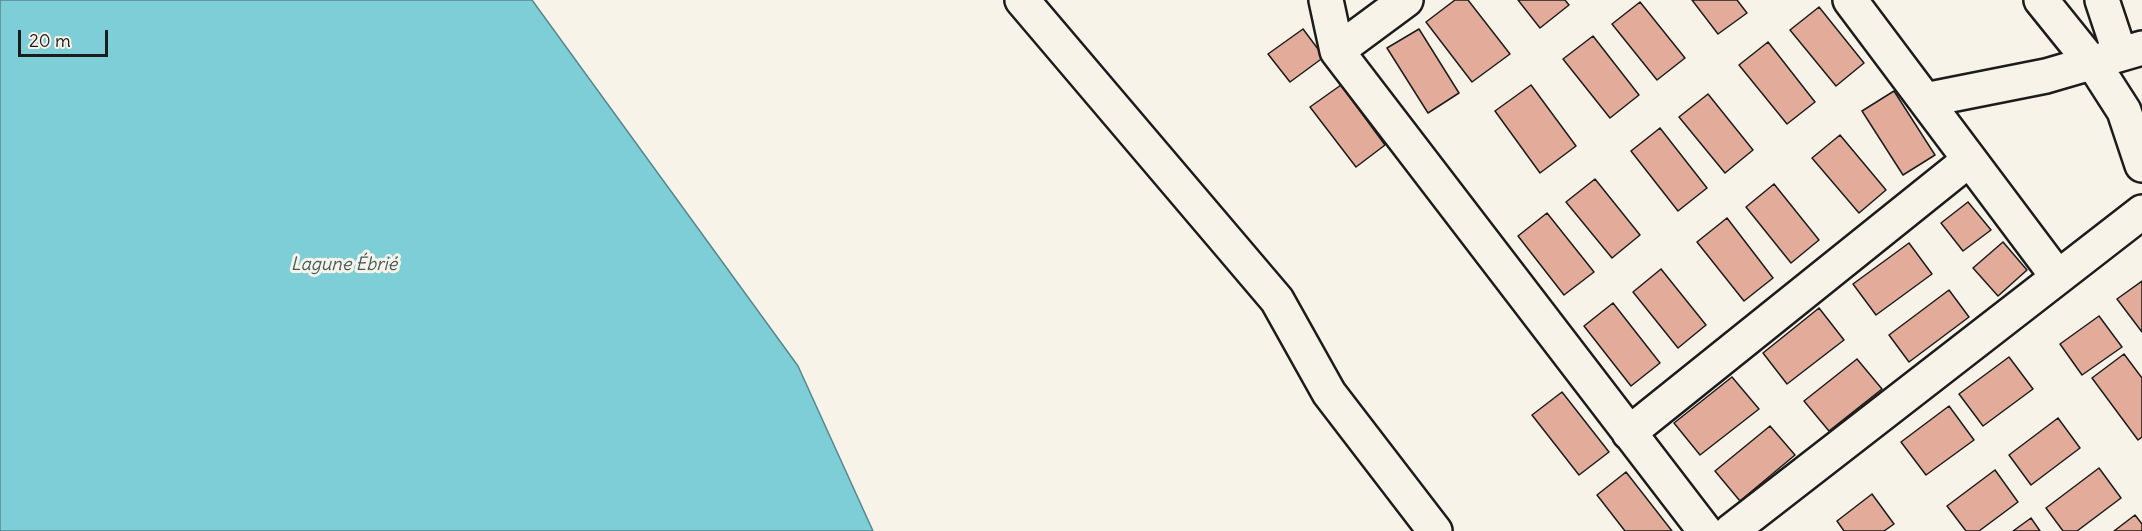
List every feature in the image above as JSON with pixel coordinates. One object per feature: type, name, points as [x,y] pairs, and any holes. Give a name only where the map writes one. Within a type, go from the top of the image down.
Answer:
[{"type":"street","points":[[1022,0],[1277,300],[1329,393],[1435,531]]},
{"type":"street","points":[[1326,0],[1337,51],[1705,531]]},
{"type":"street","points":[[1337,51],[1406,0]]},
{"type":"street","points":[[1850,0],[2057,276]]},
{"type":"street","points":[[2041,0],[2117,54]]},
{"type":"street","points":[[2102,0],[2117,54],[2124,111],[2142,165]]},
{"type":"street","points":[[1925,100],[2046,76],[2117,54]]},
{"type":"street","points":[[1629,433],[1970,160]]},
{"type":"street","points":[[1731,531],[2142,212]]},
{"type":"water","name":"Lagune Ébrié","points":[[0,0],[532,0],[798,366],[873,531],[0,531]]},
{"type":"building","points":[[1455,0],[1468,0],[1510,54],[1472,82],[1426,22]]},
{"type":"building","points":[[1518,0],[1565,0],[1569,5],[1540,28]]},
{"type":"building","points":[[1692,0],[1737,0],[1747,13],[1718,34]]},
{"type":"building","points":[[1640,2],[1685,58],[1657,80],[1612,24]]},
{"type":"building","points":[[1819,7],[1864,63],[1836,86],[1790,30]]},
{"type":"building","points":[[1303,29],[1324,57],[1290,82],[1268,54]]},
{"type":"building","points":[[1419,29],[1459,93],[1428,113],[1387,48]]},
{"type":"building","points":[[1593,36],[1639,95],[1610,118],[1563,59]]},
{"type":"building","points":[[1768,42],[1815,102],[1787,124],[1739,65]]},
{"type":"building","points":[[1341,85],[1385,145],[1356,167],[1310,107]]},
{"type":"building","points":[[1531,85],[1576,146],[1540,173],[1495,111]]},
{"type":"building","points":[[1894,91],[1935,155],[1903,175],[1862,111]]},
{"type":"building","points":[[1708,94],[1753,150],[1725,173],[1679,117]]},
{"type":"building","points":[[1660,128],[1707,188],[1678,211],[1631,151]]},
{"type":"building","points":[[1840,135],[1886,190],[1859,213],[1812,158]]},
{"type":"building","points":[[1595,179],[1640,235],[1612,258],[1566,202]]},
{"type":"building","points":[[1774,184],[1819,240],[1791,263],[1746,207]]},
{"type":"building","points":[[1968,202],[1991,230],[1963,251],[1941,223]]},
{"type":"building","points":[[1547,213],[1594,272],[1564,295],[1518,236]]},
{"type":"building","points":[[1727,218],[1773,278],[1744,301],[1697,242]]},
{"type":"building","points":[[2003,242],[2027,270],[1998,296],[1973,268]]},
{"type":"building","points":[[1909,243],[1932,274],[1876,315],[1853,284]]},
{"type":"building","points":[[1661,269],[1706,325],[1678,348],[1633,292]]},
{"type":"building","points":[[2142,281],[2142,332],[2117,299]]},
{"type":"building","points":[[1949,290],[1969,317],[1909,362],[1889,335]]},
{"type":"building","points":[[1613,303],[1660,363],[1631,386],[1584,326]]},
{"type":"building","points":[[1819,308],[1844,340],[1787,384],[1763,353]]},
{"type":"building","points":[[2099,316],[2122,347],[2082,375],[2060,344]]},
{"type":"building","points":[[2124,354],[2142,378],[2142,437],[2138,440],[2092,378]]},
{"type":"building","points":[[2009,357],[2033,389],[1983,426],[1959,394]]},
{"type":"building","points":[[1857,359],[1882,389],[1829,431],[1804,401]]},
{"type":"building","points":[[1732,377],[1759,409],[1700,455],[1674,423]]},
{"type":"building","points":[[1562,392],[1609,452],[1579,475],[1532,415]]},
{"type":"building","points":[[1949,406],[1974,440],[1926,475],[1901,442]]},
{"type":"building","points":[[2058,418],[2080,448],[2031,485],[2009,455]]},
{"type":"building","points":[[1770,426],[1795,455],[1740,501],[1715,471]]},
{"type":"building","points":[[2099,468],[2121,498],[2077,531],[2063,531],[2046,508]]},
{"type":"building","points":[[1995,470],[2018,502],[1979,531],[1966,531],[1947,506]]},
{"type":"building","points":[[1626,472],[1672,531],[1625,531],[1597,495]]},
{"type":"building","points":[[1872,494],[1894,524],[1884,531],[1844,531],[1837,521]]},
{"type":"building","points":[[2135,515],[2142,524],[2142,531],[2114,531]]},
{"type":"building","points":[[2031,518],[2040,531],[2013,531]]}]
